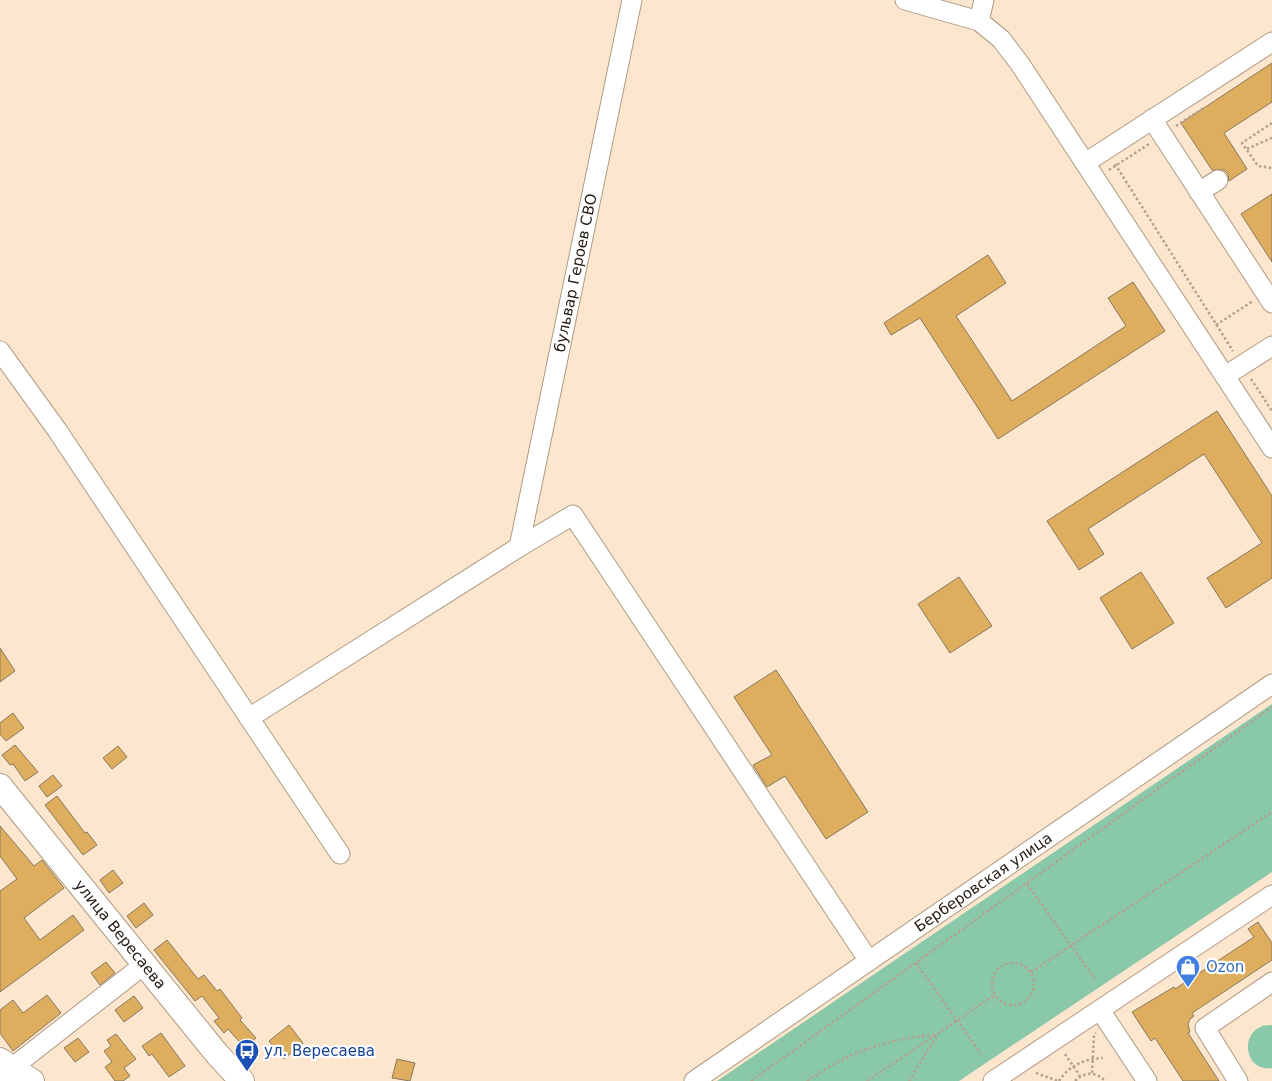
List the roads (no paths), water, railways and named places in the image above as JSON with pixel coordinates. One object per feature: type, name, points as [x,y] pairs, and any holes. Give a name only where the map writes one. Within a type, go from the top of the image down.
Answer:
[{"type":"main road","name":"улица Вересаева","points":[[0,786],[240,1080]]},
{"type":"main road","points":[[4,1068],[32,1081]]},
{"type":"street","name":"бульвар Героев СВО","points":[[519,547],[632,0]]},
{"type":"street","points":[[905,0],[979,21],[1001,39],[1020,64],[1272,448]]},
{"type":"street","points":[[979,21],[984,0]]},
{"type":"street","points":[[1085,163],[1272,42]]},
{"type":"street","points":[[1152,120],[1269,298]]},
{"type":"street","points":[[1199,192],[1218,180]]},
{"type":"street","points":[[1225,376],[1272,346]]},
{"type":"street","points":[[0,351],[57,430],[340,854]]},
{"type":"street","points":[[249,718],[519,547],[573,515],[869,961]]},
{"type":"street","name":"Берберовская улица","points":[[694,1081],[1272,684]]},
{"type":"street","points":[[993,1081],[1018,1076],[1249,919],[1270,902]]},
{"type":"street","points":[[4,1068],[145,964]]},
{"type":"street","points":[[1238,1081],[1205,1028],[1272,982]]},
{"type":"street","points":[[1104,1017],[1147,1081]]},
{"type":"place","name":"Ozon","points":[[1188,988]]},
{"type":"place","name":"ул. Вересаева","points":[[247,1072]]}]
